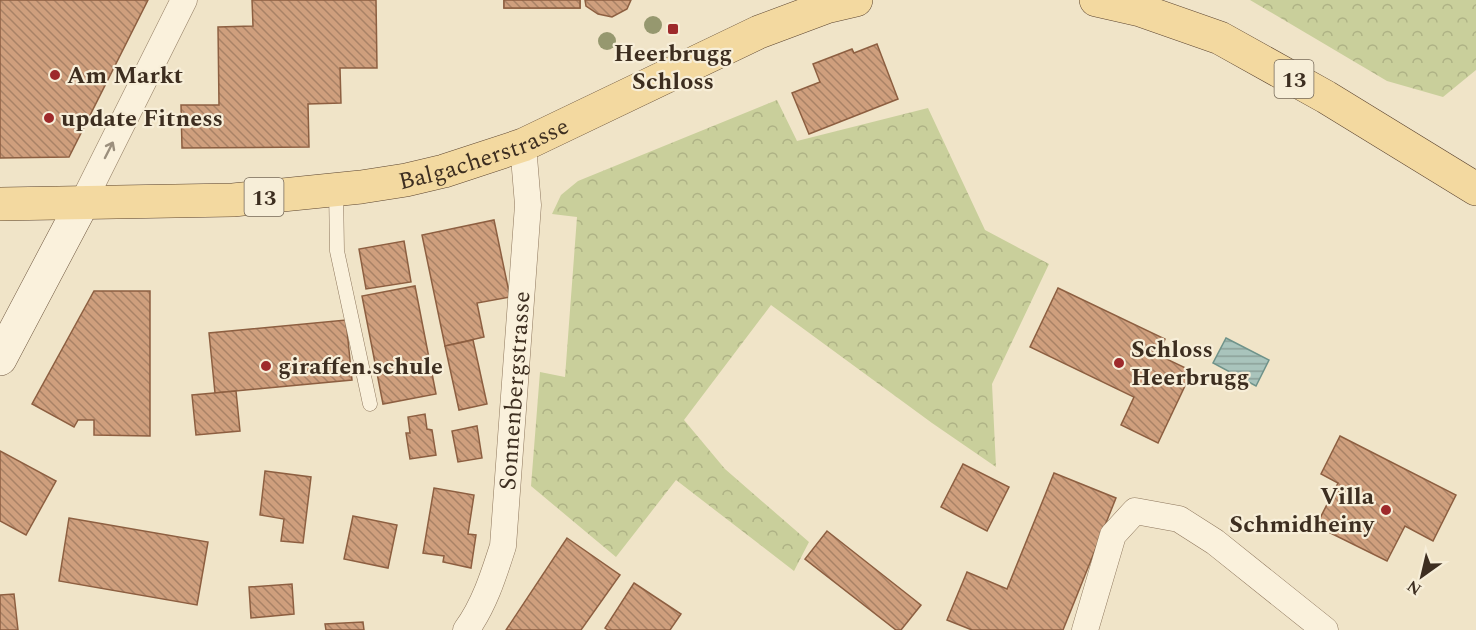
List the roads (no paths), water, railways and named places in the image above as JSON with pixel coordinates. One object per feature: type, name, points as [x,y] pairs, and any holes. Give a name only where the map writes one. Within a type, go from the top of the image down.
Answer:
[{"type":"main road","name":"Balgacherstrasse","points":[[83,202],[233,200],[406,180],[444,171],[523,145],[759,32],[826,7],[856,0]]},
{"type":"main road","name":"13","points":[[1096,0],[1140,10],[1220,38],[1326,97],[1476,189]]},
{"type":"main road","name":"13","points":[[0,204],[83,202]]},
{"type":"main road","points":[[0,359],[83,202]]},
{"type":"street","points":[[83,202],[184,0]]},
{"type":"street","name":"Sonnenbergstrasse","points":[[466,630],[475,617],[503,546],[528,205],[523,145]]},
{"type":"street","points":[[1085,630],[1113,535],[1135,511],[1179,519],[1215,542],[1325,630]]},
{"type":"lane","points":[[336,189],[337,251],[370,404]]},
{"type":"water","points":[[1226,338],[1269,360],[1256,386],[1213,363]]},
{"type":"place","name":"Heerbrugg Schloss","points":[[673,29]]},
{"type":"place","name":"Am Markt","points":[[55,75]]},
{"type":"place","name":"update Fitness","points":[[49,118]]},
{"type":"place","name":"Schloss Heerbrugg","points":[[1119,363]]},
{"type":"place","name":"giraffen.schule","points":[[266,366]]},
{"type":"place","name":"Villa Schmidheiny","points":[[1386,510]]}]
